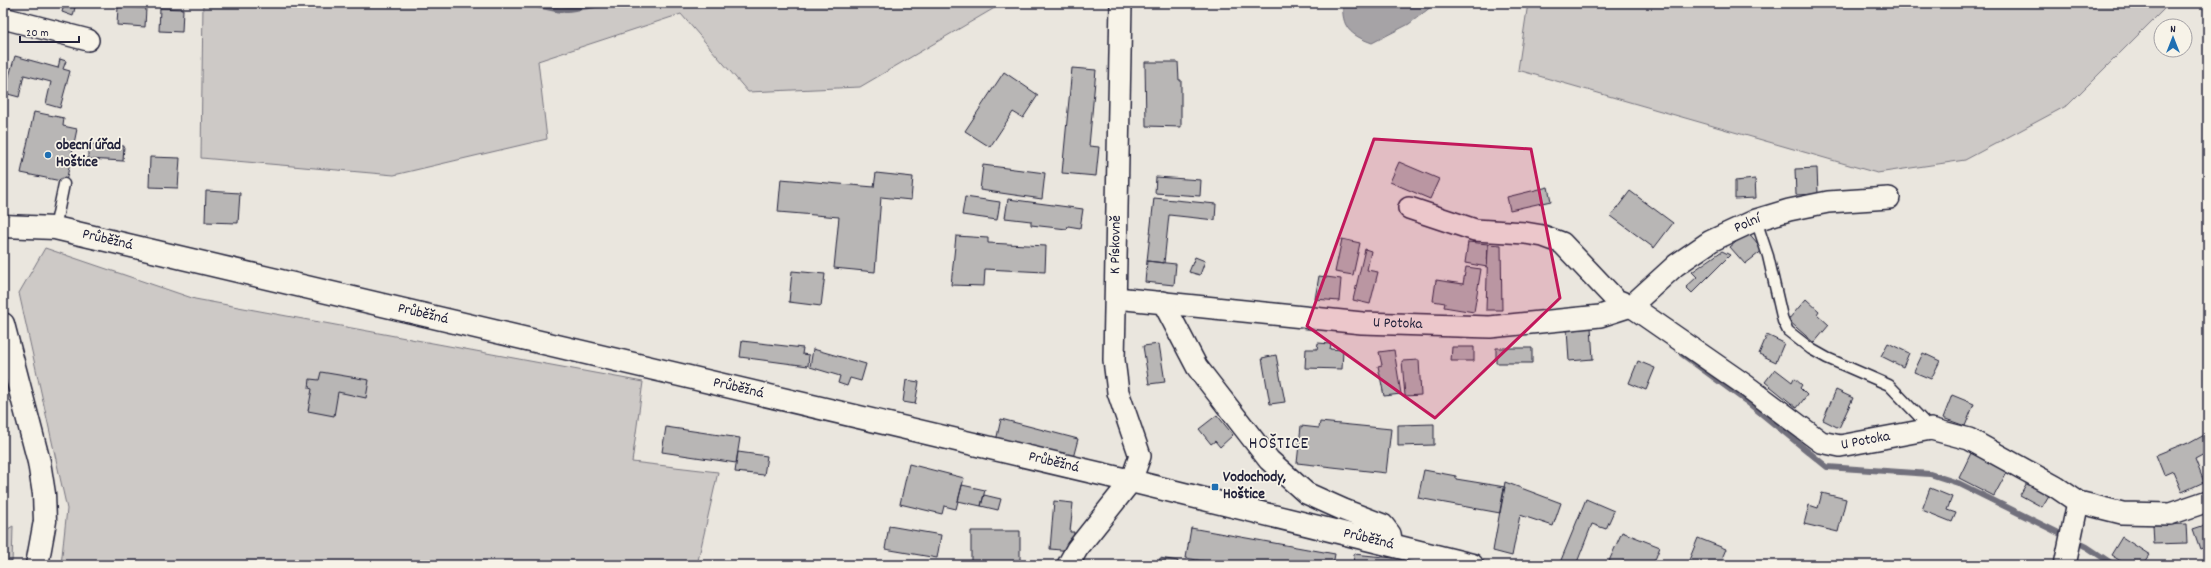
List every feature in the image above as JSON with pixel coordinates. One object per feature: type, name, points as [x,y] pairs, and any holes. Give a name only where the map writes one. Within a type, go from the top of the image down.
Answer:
[{"type":"street","name":"K Pískovně","points":[[1068,565],[1078,549],[1131,481],[1140,456],[1118,392],[1114,360],[1121,3]]},
{"type":"street","points":[[3,18],[88,40]]},
{"type":"street","name":"Polní","points":[[1631,306],[1676,265],[1712,241],[1756,220],[1789,210],[1828,202],[1889,198]]},
{"type":"street","name":"U Potoka","points":[[1409,208],[1475,230],[1525,233],[1543,236],[1562,243],[1616,300],[1631,306],[1746,385],[1821,442],[1840,446],[1931,430],[1969,439],[2056,487],[2078,502],[2122,513],[2170,514],[2208,500]]},
{"type":"street","name":"Průběžná","points":[[3,226],[55,228],[1131,481],[1472,565]]},
{"type":"street","name":"U Potoka","points":[[1116,298],[1362,323],[1490,327],[1600,316],[1631,306]]},
{"type":"street","points":[[1163,302],[1197,367],[1269,460],[1306,493],[1344,510],[1384,525],[1390,534],[1392,545]]},
{"type":"street","points":[[3,324],[10,346],[39,462],[44,494],[45,521],[37,565]]},
{"type":"street","points":[[2065,565],[2078,502]]},
{"type":"lane","points":[[55,228],[64,184]]},
{"type":"lane","points":[[1756,220],[1768,256],[1783,321],[1788,331],[1811,349],[1827,358],[1889,385],[1931,430]]},
{"type":"highlighted area","points":[[1374,139],[1531,149],[1560,298],[1435,418],[1307,326]]},
{"type":"shaded area","points":[[203,3],[1003,3],[860,87],[748,92],[681,14],[538,61],[547,139],[394,175],[201,158]]},
{"type":"shaded area","points":[[1343,3],[1436,3],[1409,24],[1372,43],[1358,37],[1348,29],[1345,24]]},
{"type":"shaded area","points":[[1528,3],[2170,3],[2155,18],[2153,18],[2153,20],[2068,105],[1965,160],[1877,173],[1518,70]]},
{"type":"shaded area","points":[[45,248],[195,299],[643,382],[632,462],[718,472],[697,565],[61,565],[67,509],[19,293]]},
{"type":"shaded area","points":[[13,526],[12,565],[3,565],[3,532]]},
{"type":"building","points":[[58,3],[76,3],[73,16],[62,12],[64,5]]},
{"type":"building","points":[[118,7],[146,8],[145,27],[117,25]]},
{"type":"building","points":[[160,8],[183,9],[182,32],[159,31]]},
{"type":"building","points":[[15,56],[58,68],[60,59],[66,61],[63,69],[70,71],[60,108],[46,104],[51,82],[24,75],[19,97],[4,93]]},
{"type":"building","points":[[1145,62],[1178,62],[1179,80],[1181,80],[1181,127],[1146,126]]},
{"type":"building","points":[[1072,68],[1096,70],[1089,146],[1099,147],[1096,176],[1062,173]]},
{"type":"building","points":[[1004,72],[1038,95],[1023,118],[1013,112],[990,147],[965,131]]},
{"type":"building","points":[[34,112],[64,118],[63,126],[77,129],[66,182],[21,173]]},
{"type":"building","points":[[88,144],[124,146],[123,161],[88,159]]},
{"type":"building","points":[[150,157],[180,158],[178,188],[149,187]]},
{"type":"building","points":[[1399,162],[1439,179],[1430,199],[1390,182]]},
{"type":"building","points":[[983,165],[1045,173],[1042,199],[980,190]]},
{"type":"building","points":[[1817,168],[1818,194],[1796,195],[1795,169]]},
{"type":"building","points":[[876,173],[913,177],[911,200],[881,197],[875,272],[834,268],[839,217],[778,212],[781,179],[874,187]]},
{"type":"building","points":[[1156,177],[1201,180],[1200,196],[1155,193]]},
{"type":"building","points":[[1755,179],[1756,198],[1735,199],[1735,181]]},
{"type":"building","points":[[1548,187],[1551,201],[1510,210],[1507,197]]},
{"type":"building","points":[[206,191],[240,193],[238,223],[205,222]]},
{"type":"building","points":[[1630,191],[1673,223],[1654,248],[1611,216]]},
{"type":"building","points":[[965,197],[1000,202],[997,220],[962,215]]},
{"type":"building","points":[[1154,198],[1216,204],[1215,220],[1169,215],[1164,263],[1147,261]]},
{"type":"building","points":[[1008,199],[1083,209],[1080,228],[1068,226],[1067,229],[1031,225],[1031,221],[1005,218]]},
{"type":"building","points":[[1748,232],[1763,250],[1745,264],[1730,247]]},
{"type":"building","points":[[956,236],[988,238],[988,243],[1046,246],[1045,272],[985,269],[984,286],[951,285]]},
{"type":"building","points":[[1342,239],[1360,243],[1353,275],[1335,272]]},
{"type":"building","points":[[1468,242],[1488,244],[1487,267],[1465,263]]},
{"type":"building","points":[[1488,244],[1501,245],[1502,310],[1486,310]]},
{"type":"building","points":[[1365,249],[1371,251],[1367,270],[1378,272],[1370,304],[1353,300]]},
{"type":"building","points":[[1722,251],[1730,255],[1692,293],[1686,287],[1697,277],[1692,272]]},
{"type":"building","points":[[1195,257],[1205,261],[1200,275],[1189,272]]},
{"type":"building","points":[[1147,261],[1176,264],[1174,285],[1145,282]]},
{"type":"building","points":[[1466,267],[1481,269],[1474,312],[1444,307],[1445,303],[1433,301],[1436,280],[1463,284]]},
{"type":"building","points":[[792,271],[825,274],[821,306],[789,302]]},
{"type":"building","points":[[1319,276],[1341,279],[1339,301],[1315,299]]},
{"type":"building","points":[[1806,299],[1819,311],[1817,314],[1829,325],[1814,343],[1788,320]]},
{"type":"building","points":[[1591,327],[1593,359],[1569,361],[1567,329]]},
{"type":"building","points":[[1767,335],[1784,343],[1776,362],[1759,354]]},
{"type":"building","points":[[742,341],[803,348],[802,354],[809,355],[808,366],[740,357]]},
{"type":"building","points":[[1318,343],[1331,344],[1330,349],[1343,350],[1342,369],[1305,368],[1306,349],[1317,349]]},
{"type":"building","points":[[1888,343],[1909,353],[1903,367],[1881,356]]},
{"type":"building","points":[[1159,344],[1165,382],[1149,384],[1143,346]]},
{"type":"building","points":[[1452,347],[1474,347],[1474,361],[1451,361]]},
{"type":"building","points":[[1496,348],[1532,348],[1532,363],[1496,363]]},
{"type":"building","points":[[813,349],[866,364],[861,381],[850,378],[847,386],[838,383],[840,376],[810,367]]},
{"type":"building","points":[[1394,350],[1401,394],[1384,396],[1378,366],[1382,365],[1379,352]]},
{"type":"building","points":[[1923,353],[1940,361],[1931,379],[1914,372]]},
{"type":"building","points":[[1276,355],[1285,402],[1270,404],[1262,358]]},
{"type":"building","points":[[1419,360],[1421,395],[1405,396],[1402,361]]},
{"type":"building","points":[[1638,361],[1655,368],[1646,390],[1629,383]]},
{"type":"building","points":[[1775,369],[1792,382],[1794,378],[1802,385],[1800,388],[1807,395],[1797,408],[1765,382]]},
{"type":"building","points":[[321,372],[369,380],[366,398],[338,392],[334,416],[308,411],[312,389],[309,388],[310,379],[319,380]]},
{"type":"building","points":[[906,380],[919,382],[915,404],[903,402]]},
{"type":"building","points":[[1836,390],[1853,398],[1839,428],[1823,420]]},
{"type":"building","points":[[1952,395],[1974,404],[1965,426],[1943,418]]},
{"type":"building","points":[[1217,415],[1233,435],[1220,447],[1215,441],[1211,444],[1199,429]]},
{"type":"building","points":[[1001,419],[1078,439],[1073,458],[996,441]]},
{"type":"building","points":[[1320,422],[1391,429],[1386,473],[1297,463],[1301,426],[1319,428]]},
{"type":"building","points":[[1434,424],[1434,445],[1398,446],[1398,425]]},
{"type":"building","points":[[666,427],[740,438],[736,463],[662,452]]},
{"type":"building","points":[[2208,433],[2208,452],[2195,459],[2204,482],[2182,492],[2173,471],[2164,475],[2156,455],[2188,442],[2188,444]]},
{"type":"building","points":[[1972,451],[2008,470],[1994,496],[1959,478]]},
{"type":"building","points":[[738,452],[767,456],[764,475],[735,472]]},
{"type":"building","points":[[909,464],[964,478],[956,509],[944,506],[942,514],[900,504]]},
{"type":"building","points":[[1424,470],[1456,476],[1456,479],[1505,487],[1500,513],[1418,498]]},
{"type":"building","points":[[2029,479],[2051,492],[2042,507],[2020,495]]},
{"type":"building","points":[[1505,482],[1561,503],[1553,526],[1520,515],[1512,556],[1493,551]]},
{"type":"building","points":[[962,485],[985,490],[981,506],[958,501]]},
{"type":"building","points":[[1930,488],[1952,497],[1947,510],[1956,513],[1952,522],[1922,510]]},
{"type":"building","points":[[1822,493],[1846,499],[1838,532],[1804,524],[1809,505],[1818,508]]},
{"type":"building","points":[[984,495],[1001,499],[998,510],[981,506]]},
{"type":"building","points":[[1586,499],[1614,511],[1606,529],[1592,524],[1576,565],[1559,565]]},
{"type":"building","points":[[1054,501],[1073,503],[1070,532],[1074,532],[1072,551],[1050,549]]},
{"type":"building","points":[[2186,524],[2187,543],[2154,544],[2153,525]]},
{"type":"building","points":[[2208,524],[2208,546],[2200,549],[2193,529]]},
{"type":"building","points":[[889,526],[941,535],[937,558],[885,549]]},
{"type":"building","points":[[1191,528],[1335,554],[1333,565],[1224,565],[1186,558]]},
{"type":"building","points":[[971,531],[1020,531],[1020,564],[971,564]]},
{"type":"building","points":[[1622,532],[1660,547],[1653,565],[1634,565],[1623,561],[1622,565],[1619,565],[1609,561]]},
{"type":"building","points":[[2122,537],[2150,555],[2143,565],[2127,565],[2111,555]]},
{"type":"building","points":[[1698,538],[1726,549],[1723,556],[1725,561],[1719,565],[1687,565]]},
{"type":"building","points":[[1354,554],[1433,562],[1432,565],[1353,565]]},
{"type":"building","points":[[1160,558],[1178,561],[1177,565],[1159,565]]},
{"type":"waterway","points":[[528,3],[561,10],[609,3]]},
{"type":"waterway","points":[[1682,354],[1746,401],[1827,467],[1930,474],[1958,483],[2087,547],[2114,565]]},
{"type":"place","name":"obecní úřad Hoštice","points":[[48,155]]},
{"type":"place","name":"Vodochody, Hoštice","points":[[1215,487]]},
{"type":"district","name":"HOŠTICE","points":[[1279,445]]}]
